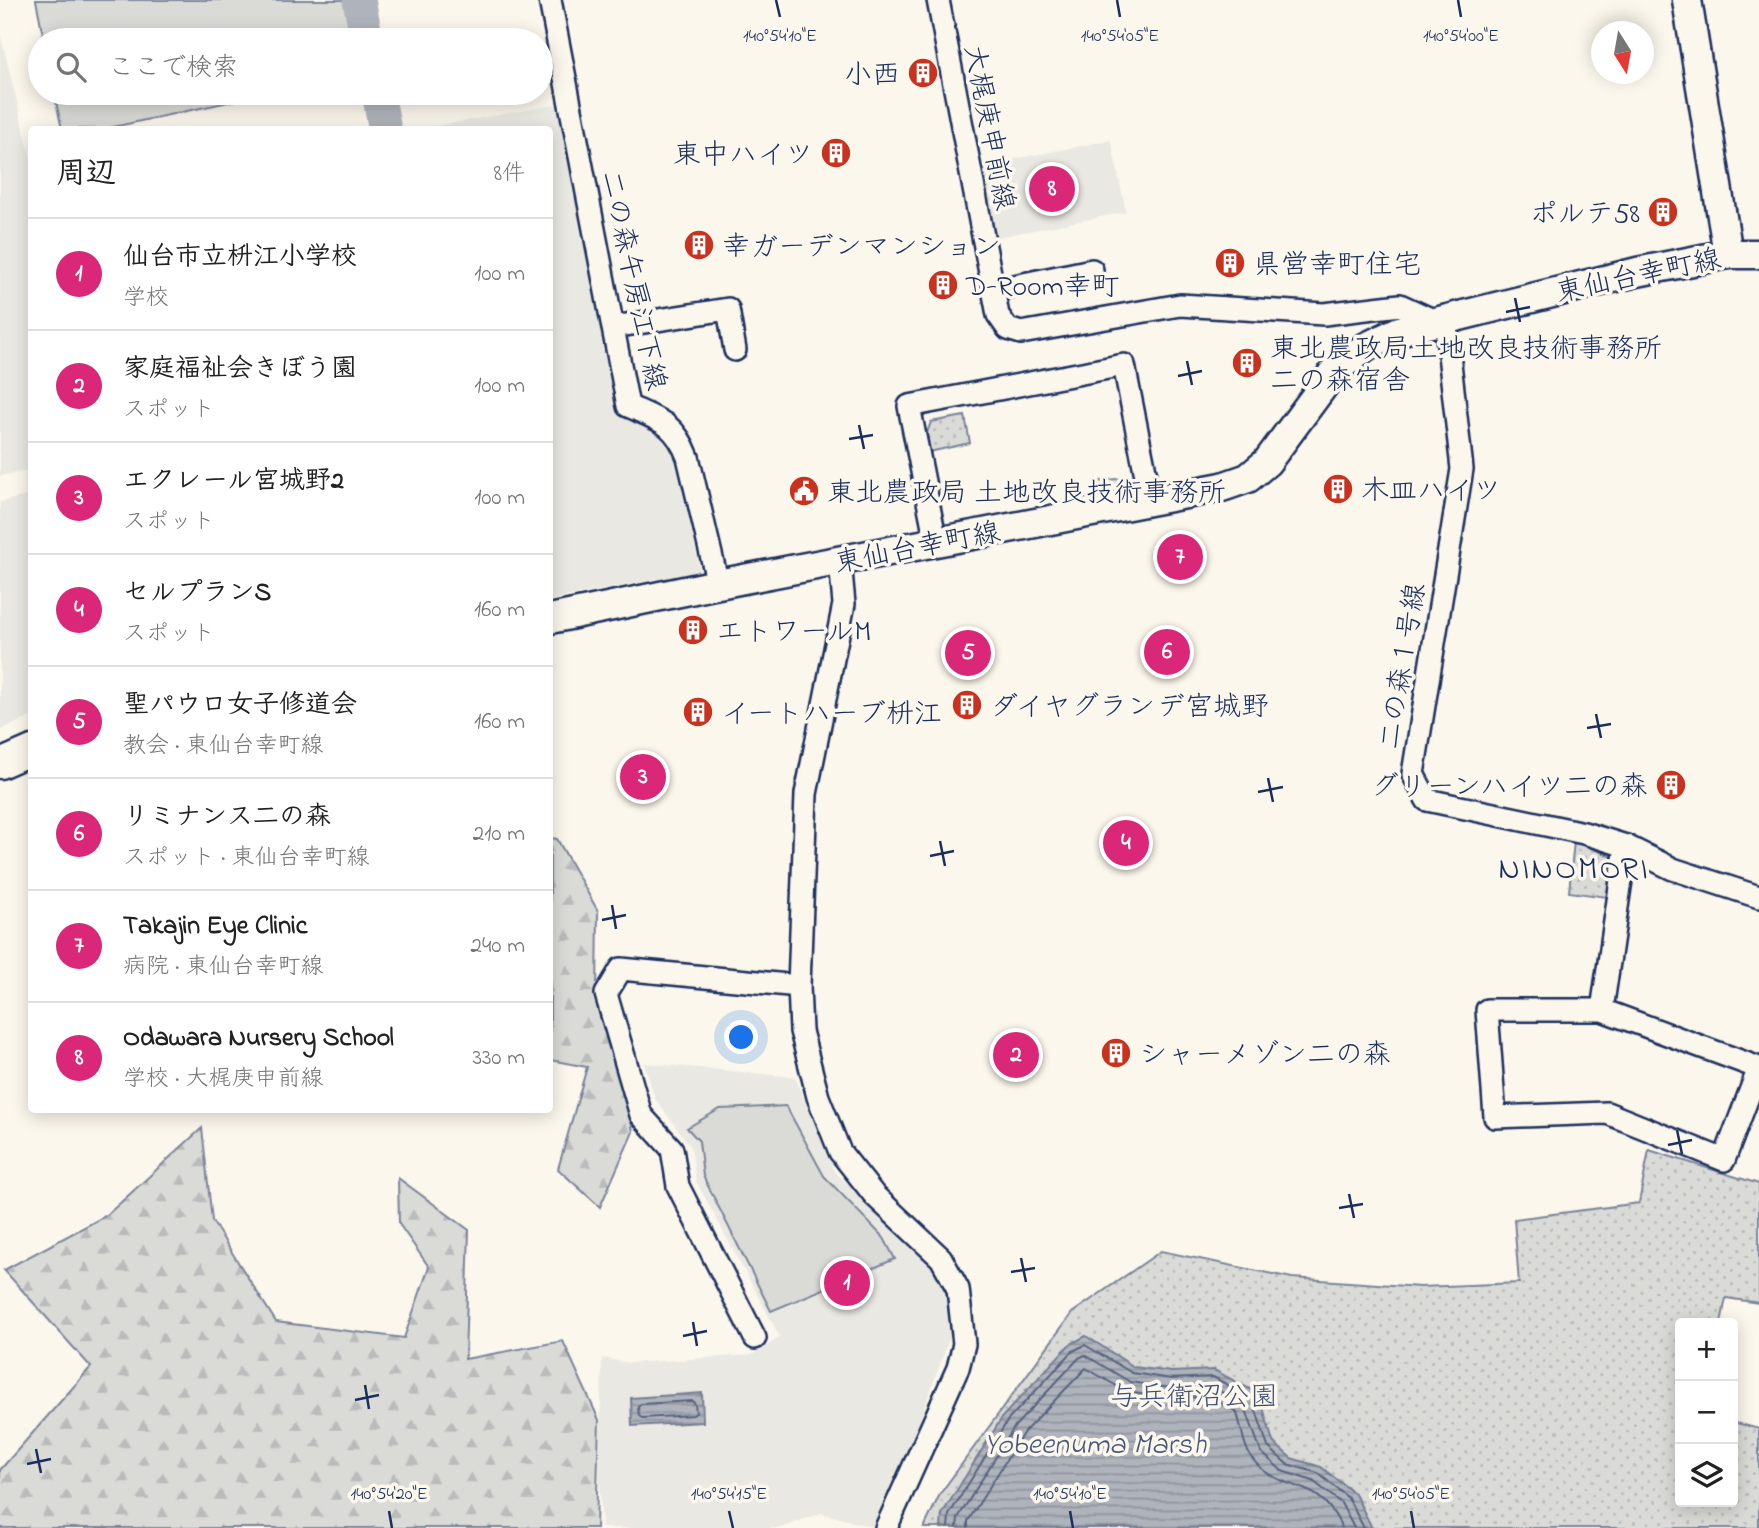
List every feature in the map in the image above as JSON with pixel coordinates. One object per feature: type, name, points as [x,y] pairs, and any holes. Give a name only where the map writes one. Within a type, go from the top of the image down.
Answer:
[{"type":"street","name":"二の森午房江下線","points":[[550,0],[628,406],[668,424],[681,439],[688,457],[719,584]]},
{"type":"street","name":"大梶庚申前線","points":[[938,0],[998,315],[1008,329],[1021,333],[1180,305],[1324,314],[1400,304],[1440,320]]},
{"type":"street","points":[[1687,0],[1728,254]]},
{"type":"street","name":"東仙台幸町線","points":[[553,618],[1222,487],[1248,478],[1267,462],[1335,370],[1366,347],[1399,331],[1637,272],[1728,254],[1759,254]]},
{"type":"street","points":[[993,290],[1092,270]]},
{"type":"street","points":[[613,327],[727,309],[735,350]]},
{"type":"street","name":"二の森１号線","points":[[1440,320],[1462,469],[1413,774],[1427,800],[1584,833],[1626,846],[1673,869],[1759,897]]},
{"type":"street","points":[[936,542],[909,406],[1111,367],[1124,365],[1151,501]]},
{"type":"street","points":[[840,561],[844,604],[806,794],[799,986],[801,1031],[818,1097],[840,1152],[875,1196],[940,1258],[958,1289],[964,1344],[958,1368],[886,1528]]},
{"type":"street","points":[[0,764],[28,752]]},
{"type":"street","points":[[1602,1010],[1626,846]]},
{"type":"street","points":[[755,1338],[678,1186],[672,1149],[641,1115],[606,994],[621,969],[799,986]]},
{"type":"street","points":[[1487,1010],[1602,1010],[1759,1068],[1724,1160],[1607,1113],[1495,1117],[1487,1010]]},
{"type":"shaded area","points":[[0,33],[28,147],[28,471],[0,476]]},
{"type":"shaded area","points":[[560,104],[630,418],[661,430],[675,453],[700,571],[553,599],[553,126],[436,126]]},
{"type":"shaded area","points":[[1111,140],[1126,212],[993,238],[978,166]]},
{"type":"shaded area","points":[[28,496],[28,718],[0,730],[0,502]]},
{"type":"shaded area","points":[[644,1063],[795,1077],[834,1171],[937,1267],[951,1298],[953,1328],[918,1425],[872,1527],[822,1513],[780,1528],[602,1528],[599,1478],[602,1358],[629,1363],[752,1355],[780,1337],[696,1181],[691,1147],[655,1099]]},
{"type":"green space","points":[[36,0],[357,0],[363,28],[42,28]]},
{"type":"green space","points":[[57,105],[215,105],[118,126],[61,126]]},
{"type":"green space","points":[[965,416],[970,443],[929,452],[927,433],[931,422]]},
{"type":"green space","points":[[1137,476],[1138,482],[1133,492],[1097,499],[1094,482]]},
{"type":"green space","points":[[553,838],[557,839],[598,911],[597,994],[623,1076],[633,1132],[600,1207],[558,1169],[587,1067],[553,1061]]},
{"type":"green space","points":[[1574,841],[1618,859],[1607,897],[1569,892]]},
{"type":"green space","points":[[786,1106],[824,1176],[884,1238],[895,1259],[771,1311],[703,1176],[699,1141],[687,1128],[720,1109]]},
{"type":"green space","points":[[202,1128],[212,1221],[276,1322],[404,1338],[429,1267],[399,1224],[398,1178],[469,1230],[465,1359],[563,1341],[599,1420],[596,1528],[0,1528],[0,1470],[91,1367],[4,1270],[107,1215]]},
{"type":"green space","name":"与兵衛沼公園","points":[[1649,1150],[1759,1184],[1759,1303],[1726,1298],[1722,1318],[1675,1318],[1675,1507],[1738,1507],[1738,1423],[1759,1429],[1759,1528],[924,1528],[940,1494],[1072,1313],[1161,1251],[1292,1278],[1420,1287],[1519,1283],[1514,1219],[1639,1203]]},
{"type":"water","name":"Yobeenuma Marsh","points":[[1086,1336],[1134,1367],[1172,1372],[1214,1370],[1259,1394],[1273,1442],[1291,1458],[1321,1467],[1355,1494],[1372,1528],[941,1528],[942,1514],[1003,1416],[1069,1345]]},
{"type":"water","points":[[702,1393],[703,1422],[632,1426],[631,1398]]},
{"type":"waterway","points":[[359,0],[365,28]]},
{"type":"waterway","points":[[380,105],[384,126]]},
{"type":"place","name":"小西","points":[[923,73]]},
{"type":"place","name":"東中ハイツ","points":[[836,153]]},
{"type":"place","name":"Odawara Nursery School","points":[[1052,189]]},
{"type":"place","name":"ポルテ58","points":[[1663,212]]},
{"type":"place","name":"幸ガーデンマンション","points":[[699,245]]},
{"type":"place","name":"県営幸町住宅","points":[[1230,263]]},
{"type":"place","name":"D-Room幸町","points":[[943,285]]},
{"type":"place","name":"東北農政局土地改良技術事務所 二の森宿舎","points":[[1247,363]]},
{"type":"place","name":"木皿ハイツ","points":[[1338,489]]},
{"type":"place","name":"東北農政局 土地改良技術事務所","points":[[804,491]]},
{"type":"place","name":"Takajin Eye Clinic","points":[[1180,557]]},
{"type":"place","name":"エトワールM","points":[[693,630]]},
{"type":"place","name":"リミナンス二の森","points":[[1167,652]]},
{"type":"place","name":"聖パウロ女子修道会","points":[[968,653]]},
{"type":"place","name":"ダイヤグランデ宮城野","points":[[967,705]]},
{"type":"place","name":"イートハーブ枡江","points":[[698,712]]},
{"type":"place","name":"エクレール宮城野2","points":[[643,777]]},
{"type":"place","name":"グリーンハイツ二の森","points":[[1671,785]]},
{"type":"place","name":"セルプランS","points":[[1126,843]]},
{"type":"place","name":"シャーメゾン二の森","points":[[1116,1053]]},
{"type":"place","name":"家庭福祉会きぼう園","points":[[1016,1055]]},
{"type":"place","name":"仙台市立枡江小学校","points":[[847,1283]]},
{"type":"district","name":"NINOMORI","points":[[1574,867]]}]
